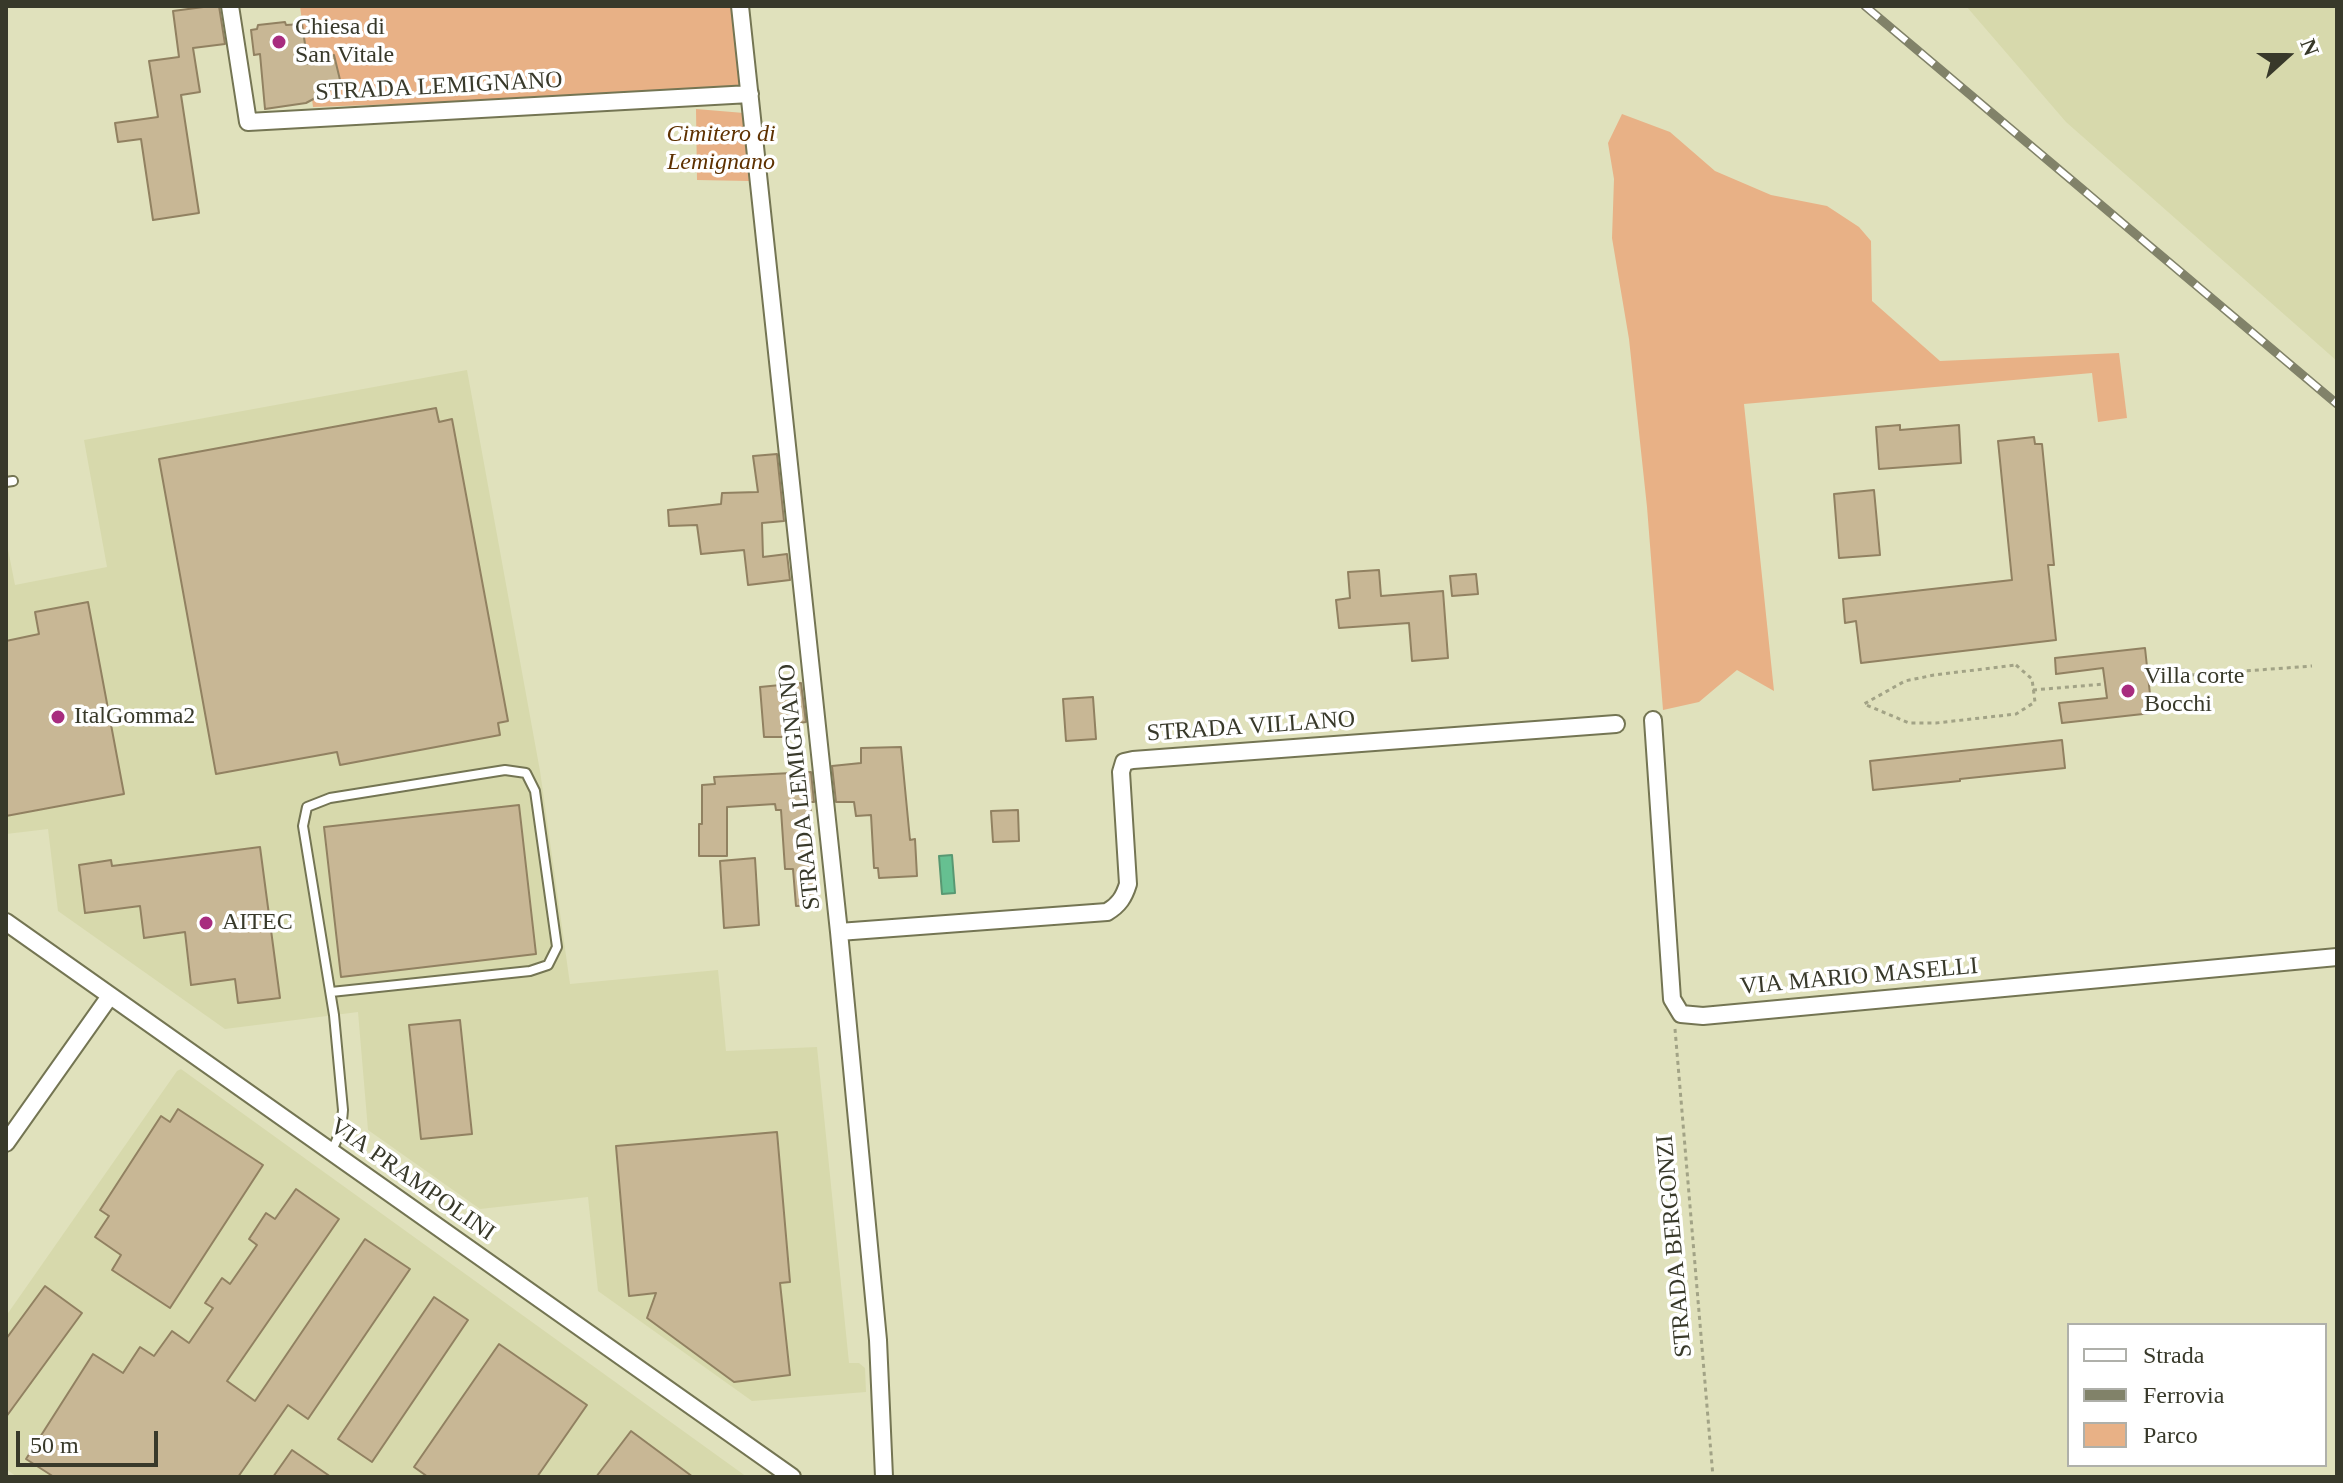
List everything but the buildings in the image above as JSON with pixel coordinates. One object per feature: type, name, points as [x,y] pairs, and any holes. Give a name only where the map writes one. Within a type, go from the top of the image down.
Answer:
[{"type":"street","name":"STRADA LEMIGNANO","points":[[230,6],[248,122],[750,94]]},
{"type":"street","name":"STRADA LEMIGNANO","points":[[740,6],[839,932],[878,1340],[884,1477]]},
{"type":"street","points":[[1653,720],[1672,999],[1681,1014]]},
{"type":"street","name":"STRADA VILLANO","points":[[839,932],[1107,912],[1117,906],[1128,884],[1121,772],[1124,762],[1616,724]]},
{"type":"street","name":"VIA PRAMPOLINI","points":[[6,922],[792,1477]]},
{"type":"street","name":"VIA MARIO MASELLI","points":[[1681,1014],[1703,1016],[2337,957]]},
{"type":"street","points":[[6,1143],[110,996]]},
{"type":"lane","points":[[331,992],[530,971],[548,965],[557,947],[535,791],[526,773],[505,770],[330,798],[307,807],[303,826],[331,992],[343,1110],[339,1138],[331,1152]]},
{"type":"path","points":[[2016,665],[2032,679],[2033,690],[2035,702],[2016,714],[1936,723],[1909,723],[1864,704],[1905,681],[2016,665]]},
{"type":"path","points":[[2191,675],[2312,666]]},
{"type":"path","points":[[2148,680],[2176,677],[2181,670],[2191,675]]},
{"type":"path","points":[[2176,677],[2178,682],[2185,684],[2191,675]]},
{"type":"path","points":[[2033,690],[2105,684]]},
{"type":"path","name":"STRADA BERGONZI","points":[[1681,1014],[1675,1028],[1713,1477]]},
{"type":"shaded area","points":[[1966,6],[2337,6],[2337,361],[2066,122]]},
{"type":"shaded area","points":[[467,370],[540,771],[570,984],[718,970],[726,1051],[817,1047],[849,1363],[859,1363],[865,1368],[866,1392],[752,1401],[598,1291],[588,1197],[480,1209],[368,1130],[358,1012],[225,1029],[58,911],[48,829],[6,834],[6,539],[15,585],[107,567],[84,440]]},
{"type":"shaded area","points":[[952,855],[955,893],[942,894],[939,856]]},
{"type":"shaded area","points":[[181,1069],[747,1477],[17,1477],[6,1469],[6,1316]]},
{"type":"green space","points":[[300,6],[735,6],[744,87],[739,92],[313,107]]},
{"type":"green space","name":"Cimitero di Lemignano","points":[[696,109],[744,113],[749,181],[697,180]]},
{"type":"green space","points":[[1622,114],[1670,132],[1715,171],[1771,195],[1827,206],[1859,227],[1871,241],[1872,301],[1940,361],[2119,353],[2127,418],[2098,422],[2092,373],[1744,404],[1774,691],[1737,670],[1699,702],[1663,710],[1647,507],[1629,339],[1612,238],[1614,179],[1608,143]]},
{"type":"railway","points":[[1865,6],[2337,404]]},
{"type":"place","name":"Chiesa di San Vitale","points":[[279,42]]},
{"type":"place","name":"Villa corte Bocchi","points":[[2128,691]]},
{"type":"place","name":"ItalGomma2","points":[[58,717]]},
{"type":"place","name":"AITEC","points":[[206,923]]}]
